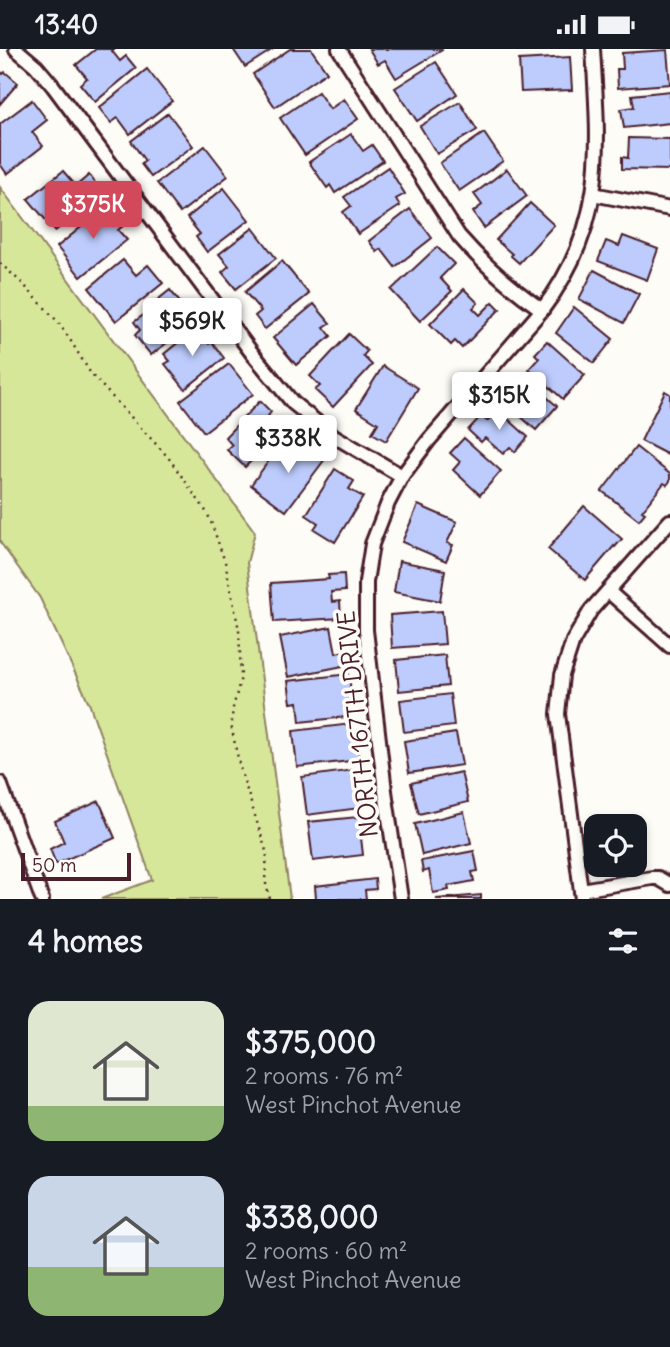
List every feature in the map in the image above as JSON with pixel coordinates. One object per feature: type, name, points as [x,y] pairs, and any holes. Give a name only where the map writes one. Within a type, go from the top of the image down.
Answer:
[{"type":"street","points":[[16,49],[36,66],[53,86],[252,353],[293,403],[334,436],[402,476]]},
{"type":"street","points":[[339,49],[459,236],[494,274],[542,310]]},
{"type":"street","name":"NORTH 167TH DRIVE","points":[[401,899],[366,630],[368,562],[372,544],[383,513],[402,476],[542,310],[577,251],[593,194],[598,140],[593,49]]},
{"type":"street","points":[[593,194],[670,209]]},
{"type":"street","points":[[670,521],[586,618],[573,641],[562,675],[558,714],[582,894],[652,878],[658,878],[670,885]]},
{"type":"street","points":[[608,591],[670,646]]},
{"type":"street","points":[[0,783],[43,899]]},
{"type":"path","points":[[0,263],[23,283],[58,322],[91,374],[168,457],[207,513],[225,562],[239,630],[241,677],[231,714],[231,725],[240,768],[267,854],[265,880],[270,899]]},
{"type":"green space","points":[[0,187],[255,532],[247,563],[290,899],[101,899],[152,880],[89,703],[40,598],[0,542]]},
{"type":"building","points":[[96,49],[115,49],[112,51],[120,61],[126,56],[136,68],[95,102],[80,84],[87,78],[76,65]]},
{"type":"building","points":[[233,49],[273,49],[245,67]]},
{"type":"building","points":[[290,49],[311,49],[327,72],[275,107],[253,74]]},
{"type":"building","points":[[369,49],[442,50],[396,78],[385,60],[378,64]]},
{"type":"building","points":[[667,50],[670,84],[618,88],[617,69],[623,69],[622,53]]},
{"type":"building","points":[[570,57],[572,90],[521,92],[519,60]]},
{"type":"building","points":[[436,62],[457,94],[417,121],[395,88]]},
{"type":"building","points":[[147,69],[172,101],[130,134],[118,118],[111,123],[99,108]]},
{"type":"building","points":[[0,71],[18,83],[0,104]]},
{"type":"building","points":[[670,91],[670,123],[624,128],[621,109],[634,107],[632,95]]},
{"type":"building","points":[[318,92],[330,109],[344,99],[358,119],[305,155],[280,118]]},
{"type":"building","points":[[32,100],[47,120],[32,132],[43,146],[7,174],[0,164],[0,124]]},
{"type":"building","points":[[460,102],[477,130],[437,154],[420,126]]},
{"type":"building","points":[[168,113],[193,146],[151,177],[141,164],[145,161],[131,141]]},
{"type":"building","points":[[484,133],[503,161],[459,191],[440,163]]},
{"type":"building","points":[[351,134],[363,151],[372,145],[383,161],[335,193],[330,185],[327,188],[309,162]]},
{"type":"building","points":[[629,138],[670,139],[670,170],[622,169],[622,157],[628,158]]},
{"type":"building","points":[[205,146],[228,176],[180,213],[157,183]]},
{"type":"building","points":[[388,167],[405,194],[396,199],[400,206],[358,234],[343,212],[351,206],[344,197]]},
{"type":"building","points":[[507,169],[527,196],[484,228],[473,212],[482,205],[474,194]]},
{"type":"building","points":[[63,171],[76,186],[89,175],[103,193],[55,231],[28,199]]},
{"type":"building","points":[[224,188],[249,220],[207,252],[196,237],[200,234],[187,218]]},
{"type":"building","points":[[530,203],[554,225],[519,263],[496,240]]},
{"type":"building","points":[[108,205],[124,225],[118,230],[127,240],[81,277],[57,247]]},
{"type":"building","points":[[410,209],[432,238],[395,267],[381,249],[377,252],[369,241]]},
{"type":"building","points":[[253,228],[276,258],[236,289],[222,272],[229,266],[219,254]]},
{"type":"building","points":[[623,236],[658,249],[647,280],[598,261],[606,241],[619,246]]},
{"type":"building","points":[[437,247],[454,264],[440,278],[452,291],[420,321],[391,290]]},
{"type":"building","points":[[123,260],[136,275],[148,265],[163,283],[116,321],[89,288]]},
{"type":"building","points":[[282,261],[309,294],[265,329],[255,316],[261,311],[245,292]]},
{"type":"building","points":[[594,270],[639,294],[624,323],[579,299]]},
{"type":"building","points":[[464,289],[478,303],[473,308],[480,315],[493,302],[500,309],[462,348],[455,341],[451,345],[430,324]]},
{"type":"building","points":[[170,290],[195,321],[151,355],[135,335],[140,330],[134,322],[157,305],[155,302]]},
{"type":"building","points":[[314,304],[330,323],[324,327],[331,336],[296,365],[273,338]]},
{"type":"building","points":[[574,307],[613,339],[594,363],[556,333]]},
{"type":"building","points":[[196,328],[209,344],[212,342],[224,358],[185,389],[165,364],[170,361],[164,354]]},
{"type":"building","points":[[349,334],[367,351],[363,356],[372,365],[333,407],[315,390],[320,386],[310,376]]},
{"type":"building","points":[[547,341],[585,375],[563,399],[529,369],[539,358],[535,354]]},
{"type":"building","points":[[229,364],[253,394],[204,432],[180,401]]},
{"type":"building","points":[[383,366],[418,388],[386,441],[372,433],[378,423],[356,409]]},
{"type":"building","points":[[524,377],[557,406],[536,430],[499,397],[510,385],[514,388]]},
{"type":"building","points":[[665,391],[670,394],[670,456],[641,441]]},
{"type":"building","points":[[260,401],[271,412],[268,416],[282,430],[245,467],[227,450],[232,445],[225,437]]},
{"type":"building","points":[[497,409],[528,437],[515,452],[510,447],[503,454],[485,438],[481,442],[468,430],[481,416],[487,421]]},
{"type":"building","points":[[464,438],[501,471],[480,495],[453,470],[460,462],[450,453]]},
{"type":"building","points":[[304,443],[325,459],[286,511],[251,485],[279,447],[293,458]]},
{"type":"building","points":[[636,447],[670,474],[670,481],[667,485],[664,483],[642,511],[645,513],[639,520],[602,491]]},
{"type":"building","points":[[335,469],[354,481],[349,489],[363,497],[335,542],[314,529],[318,523],[306,515]]},
{"type":"building","points":[[418,505],[457,522],[447,543],[453,545],[446,561],[402,542]]},
{"type":"building","points":[[584,506],[622,539],[585,580],[548,549]]},
{"type":"building","points":[[399,561],[445,570],[440,601],[394,592]]},
{"type":"building","points":[[344,574],[345,591],[331,592],[332,602],[340,601],[341,618],[274,622],[271,583],[329,579],[328,575]]},
{"type":"building","points":[[442,611],[445,644],[392,648],[390,615]]},
{"type":"building","points":[[331,627],[336,653],[345,651],[348,665],[288,677],[280,637]]},
{"type":"building","points":[[445,655],[448,686],[399,691],[396,660]]},
{"type":"building","points":[[349,674],[352,703],[345,704],[346,717],[300,722],[298,702],[291,703],[288,681]]},
{"type":"building","points":[[450,694],[454,726],[404,732],[400,700]]},
{"type":"building","points":[[351,724],[352,736],[356,736],[359,760],[297,767],[293,731]]},
{"type":"building","points":[[456,733],[462,765],[409,773],[404,741]]},
{"type":"building","points":[[361,769],[363,782],[356,782],[360,808],[307,815],[302,777]]},
{"type":"building","points":[[461,772],[468,802],[419,814],[411,783]]},
{"type":"building","points":[[99,801],[115,838],[56,864],[50,849],[64,842],[55,821]]},
{"type":"building","points":[[464,812],[471,843],[422,855],[415,824]]},
{"type":"building","points":[[368,816],[370,828],[360,829],[363,855],[313,861],[308,822]]},
{"type":"building","points":[[474,851],[478,871],[472,872],[474,881],[448,886],[449,890],[433,893],[429,870],[423,872],[421,861]]},
{"type":"building","points":[[375,879],[376,889],[365,890],[366,899],[316,899],[315,886]]},
{"type":"building","points":[[481,895],[481,899],[436,899]]}]
